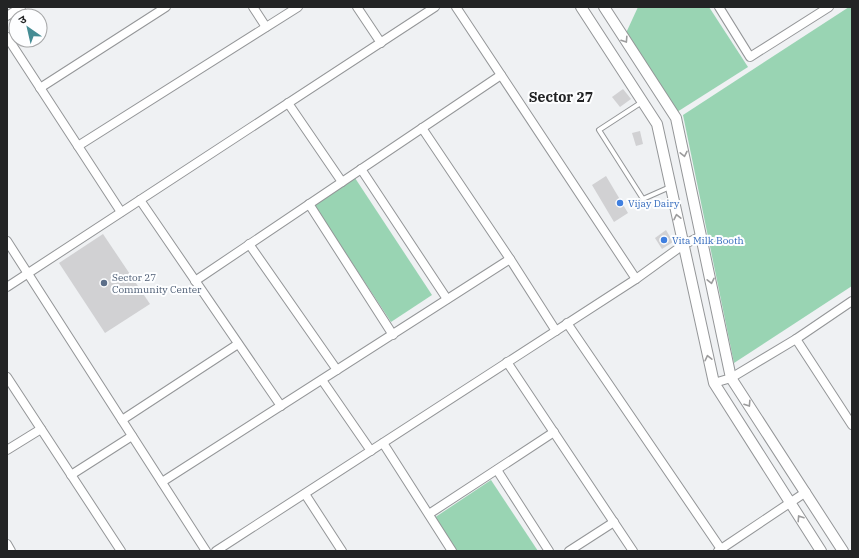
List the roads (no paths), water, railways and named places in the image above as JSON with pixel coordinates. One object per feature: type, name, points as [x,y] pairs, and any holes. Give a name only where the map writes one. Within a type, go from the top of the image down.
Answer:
[{"type":"street","points":[[7,16],[21,7]]},
{"type":"street","points":[[40,88],[166,7]]},
{"type":"street","points":[[253,7],[266,27]]},
{"type":"street","points":[[78,146],[298,7]]},
{"type":"street","points":[[358,7],[381,43]]},
{"type":"street","points":[[7,287],[435,7]]},
{"type":"street","points":[[456,7],[636,279]]},
{"type":"street","points":[[581,7],[657,124],[714,383],[821,551]]},
{"type":"street","points":[[604,7],[676,118],[731,378],[843,551]]},
{"type":"street","points":[[723,8],[750,57],[829,7]]},
{"type":"street","points":[[7,37],[121,212]]},
{"type":"street","points":[[195,281],[501,75]]},
{"type":"street","points":[[288,103],[342,182]]},
{"type":"street","points":[[422,128],[510,259],[556,331]]},
{"type":"street","points":[[361,169],[447,299]]},
{"type":"street","points":[[140,200],[281,406]]},
{"type":"street","points":[[309,204],[393,336]]},
{"type":"street","points":[[216,551],[636,279],[683,245],[701,236]]},
{"type":"street","points":[[7,241],[206,551]]},
{"type":"street","points":[[250,244],[337,370]]},
{"type":"street","points":[[162,482],[393,336],[447,299],[510,259]]},
{"type":"street","points":[[714,383],[731,378],[796,339],[852,302]]},
{"type":"street","points":[[567,323],[719,550],[806,492]]},
{"type":"street","points":[[796,339],[852,425]]},
{"type":"street","points":[[122,420],[238,344]]},
{"type":"street","points":[[507,362],[633,551]]},
{"type":"street","points":[[322,380],[370,451]]},
{"type":"street","points":[[8,382],[41,429],[121,551]]},
{"type":"street","points":[[7,450],[41,429]]},
{"type":"street","points":[[429,514],[554,432]]},
{"type":"street","points":[[71,475],[132,436]]},
{"type":"street","points":[[383,443],[452,551]]},
{"type":"street","points":[[497,470],[549,551]]},
{"type":"street","points":[[305,494],[342,551]]},
{"type":"street","points":[[569,551],[614,522]]},
{"type":"street","points":[[7,544],[11,551]]},
{"type":"lane","points":[[642,101],[599,130],[643,199],[670,187]]},
{"type":"place","name":"Vijay Dairy","points":[[620,203]]},
{"type":"place","name":"Vita Milk Booth","points":[[664,240]]},
{"type":"place","name":"Sector 27 Community Center","points":[[104,283]]},
{"type":"district","name":"Sector 27","points":[[561,97]]}]
